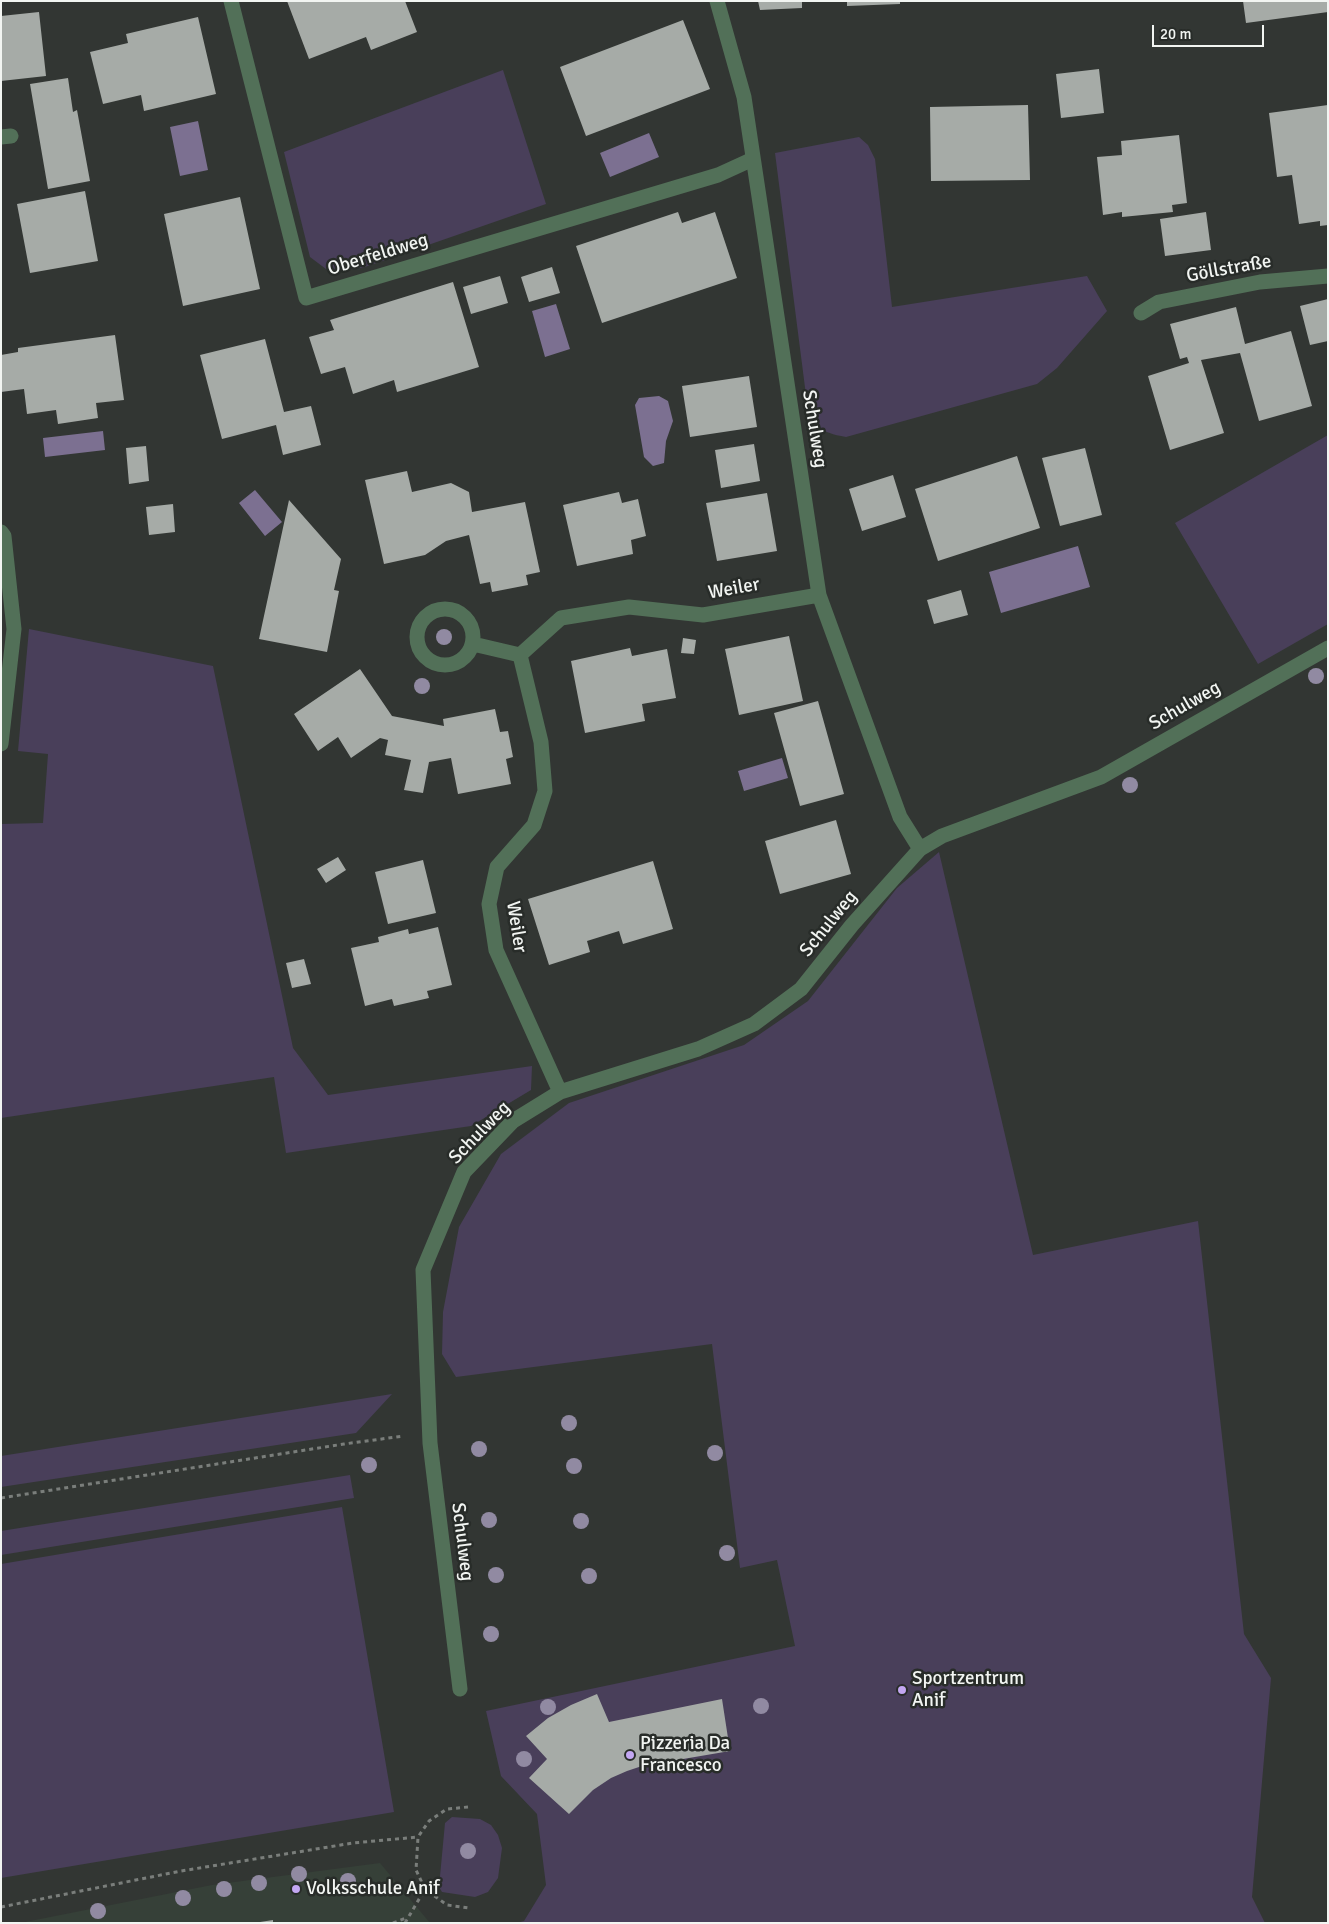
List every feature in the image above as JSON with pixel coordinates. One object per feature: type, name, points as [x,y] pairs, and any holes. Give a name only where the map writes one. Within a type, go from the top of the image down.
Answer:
[{"type":"street","name":"Oberfeldweg","points":[[231,1],[306,298],[718,175],[753,159]]},
{"type":"street","name":"Schulweg","points":[[717,1],[744,97],[819,595],[900,817],[920,849]]},
{"type":"street","name":"Göllstraße","points":[[1141,312],[1159,302],[1260,282],[1328,276]]},
{"type":"street","points":[[1,532],[4,536],[14,629],[1,744]]},
{"type":"street","name":"Weiler","points":[[560,1092],[496,950],[489,904],[497,867],[534,825],[545,791],[541,742],[520,655],[561,618],[629,607],[703,615],[819,595]]},
{"type":"street","points":[[473,644],[520,655]]},
{"type":"street","name":"Schulweg","points":[[460,1689],[430,1433],[423,1270],[464,1172],[513,1121],[560,1092],[698,1049],[754,1024],[802,989],[852,925],[920,849],[942,836],[1101,777],[1328,648]]},
{"type":"path","points":[[1,1498],[344,1444],[430,1433]]},
{"type":"path","points":[[468,1807],[448,1809],[429,1821],[418,1837],[416,1870],[425,1889],[448,1905],[469,1908]]},
{"type":"path","points":[[1,1907],[181,1871],[353,1843],[418,1837]]},
{"type":"path","points":[[405,1923],[425,1889]]},
{"type":"path","points":[[393,1923],[407,1918]]},
{"type":"shaded area","points":[[503,70],[546,204],[362,268],[326,269],[310,257],[284,152]]},
{"type":"shaded area","points":[[198,121],[208,170],[180,176],[170,127]]},
{"type":"shaded area","points":[[649,133],[659,157],[610,177],[600,153]]},
{"type":"shaded area","points":[[859,137],[868,145],[875,159],[892,307],[1087,276],[1107,311],[1057,368],[1037,384],[846,437],[824,431],[820,428],[807,403],[775,153]]},
{"type":"shaded area","points":[[556,304],[570,349],[545,357],[532,311]]},
{"type":"shaded area","points":[[659,396],[668,401],[673,421],[666,441],[664,463],[653,466],[644,457],[635,405],[639,398]]},
{"type":"shaded area","points":[[103,431],[105,450],[45,457],[43,438]]},
{"type":"shaded area","points":[[1328,435],[1328,624],[1258,664],[1175,523]]},
{"type":"shaded area","points":[[255,490],[282,522],[265,536],[239,503]]},
{"type":"shaded area","points":[[1078,546],[1090,587],[1001,613],[989,572]]},
{"type":"shaded area","points":[[29,629],[213,666],[293,1048],[328,1095],[532,1066],[531,1090],[471,1126],[286,1153],[274,1077],[1,1118],[1,824],[43,823],[48,754],[18,751]]},
{"type":"shaded area","points":[[782,758],[788,778],[744,791],[738,771]]},
{"type":"shaded area","points":[[939,852],[1033,1255],[1198,1221],[1244,1634],[1271,1678],[1252,1897],[1265,1923],[516,1923],[524,1921],[546,1885],[537,1814],[501,1776],[486,1711],[795,1646],[777,1560],[740,1568],[712,1344],[456,1377],[442,1354],[443,1312],[459,1227],[501,1154],[569,1103],[744,1045],[808,1001],[897,888]]},
{"type":"shaded area","points":[[392,1394],[356,1433],[1,1487],[1,1456]]},
{"type":"shaded area","points":[[350,1475],[354,1498],[1,1555],[1,1531]]},
{"type":"shaded area","points":[[342,1507],[394,1812],[1,1878],[1,1564]]},
{"type":"shaded area","points":[[452,1817],[480,1819],[491,1825],[498,1835],[502,1848],[498,1878],[488,1892],[475,1897],[442,1892],[439,1887],[445,1823]]},
{"type":"shaded area","name":"Volksschule Anif","points":[[380,1863],[430,1923],[20,1923],[212,1885]]},
{"type":"building","points":[[287,1],[405,1],[417,32],[371,50],[366,37],[309,59]]},
{"type":"building","points":[[758,1],[802,1],[802,8],[760,10]]},
{"type":"building","points":[[847,1],[900,1],[900,4],[847,6]]},
{"type":"building","points":[[1243,1],[1328,1],[1328,12],[1246,23]]},
{"type":"building","points":[[39,12],[46,76],[1,81],[1,16]]},
{"type":"building","points":[[198,17],[216,94],[144,111],[141,95],[103,104],[90,52],[128,43],[126,34]]},
{"type":"building","points":[[683,20],[710,89],[586,136],[560,67]]},
{"type":"building","points":[[1099,69],[1104,113],[1061,118],[1056,74]]},
{"type":"building","points":[[68,78],[73,112],[77,110],[90,181],[48,189],[30,84]]},
{"type":"building","points":[[1028,105],[1030,180],[931,181],[930,107]]},
{"type":"building","points":[[1328,105],[1328,225],[1320,226],[1320,221],[1299,224],[1292,175],[1277,177],[1269,113]]},
{"type":"building","points":[[1179,135],[1187,203],[1172,205],[1173,212],[1122,217],[1122,212],[1103,215],[1097,157],[1122,155],[1121,141]]},
{"type":"building","points":[[85,191],[98,261],[30,273],[17,204]]},
{"type":"building","points":[[240,197],[260,289],[183,306],[164,214]]},
{"type":"building","points":[[678,212],[682,223],[715,212],[737,278],[602,323],[576,246]]},
{"type":"building","points":[[1206,212],[1211,250],[1165,256],[1160,219]]},
{"type":"building","points":[[552,267],[560,293],[529,302],[521,277]]},
{"type":"building","points":[[500,276],[508,303],[471,314],[463,287]]},
{"type":"building","points":[[453,282],[479,367],[397,392],[394,380],[353,394],[345,367],[321,374],[309,337],[334,330],[330,320]]},
{"type":"building","points":[[1328,299],[1328,341],[1310,345],[1300,306]]},
{"type":"building","points":[[1236,307],[1245,344],[1291,331],[1312,406],[1259,421],[1240,353],[1201,360],[1224,433],[1170,450],[1148,376],[1189,363],[1187,357],[1180,359],[1170,324]]},
{"type":"building","points":[[115,335],[124,400],[96,403],[98,418],[58,424],[56,410],[27,414],[24,389],[1,392],[1,355],[18,352],[18,348]]},
{"type":"building","points":[[265,339],[284,412],[311,406],[321,445],[283,455],[276,425],[222,439],[200,355]]},
{"type":"building","points":[[749,376],[757,427],[690,437],[682,386]]},
{"type":"building","points":[[754,444],[760,481],[721,488],[715,450]]},
{"type":"building","points":[[146,446],[149,481],[129,484],[126,448]]},
{"type":"building","points":[[1085,448],[1102,515],[1060,526],[1042,458]]},
{"type":"building","points":[[1017,456],[1040,528],[938,561],[915,489]]},
{"type":"building","points":[[407,471],[412,492],[451,483],[469,492],[472,512],[525,502],[540,572],[526,575],[528,585],[492,592],[490,582],[480,584],[469,535],[446,541],[425,555],[384,564],[365,480]]},
{"type":"building","points":[[893,475],[906,517],[862,531],[849,489]]},
{"type":"building","points":[[619,492],[622,503],[638,499],[646,536],[631,540],[633,554],[577,566],[563,505]]},
{"type":"building","points":[[767,493],[777,551],[717,561],[706,503]]},
{"type":"building","points":[[289,500],[341,559],[334,590],[339,591],[327,652],[259,639]]},
{"type":"building","points":[[173,504],[175,532],[149,535],[146,507]]},
{"type":"building","points":[[961,590],[968,615],[934,624],[927,600]]},
{"type":"building","points":[[789,636],[803,701],[739,715],[725,649]]},
{"type":"building","points":[[683,638],[696,640],[694,654],[681,653]]},
{"type":"building","points":[[630,648],[632,656],[667,649],[676,698],[642,704],[645,721],[585,733],[571,661]]},
{"type":"building","points":[[360,669],[392,716],[444,726],[443,719],[495,709],[500,732],[508,731],[513,757],[506,759],[511,784],[458,794],[451,758],[429,762],[423,793],[404,790],[411,760],[385,755],[388,740],[380,738],[351,758],[338,737],[318,751],[294,714]]},
{"type":"building","points":[[818,701],[844,794],[800,806],[774,713]]},
{"type":"building","points":[[836,820],[851,874],[780,894],[765,841]]},
{"type":"building","points":[[338,857],[346,870],[326,883],[317,869]]},
{"type":"building","points":[[423,860],[436,913],[388,924],[375,872]]},
{"type":"building","points":[[653,861],[673,929],[623,944],[619,931],[587,941],[590,952],[549,965],[528,899]]},
{"type":"building","points":[[438,927],[452,985],[427,991],[429,998],[394,1006],[392,999],[365,1006],[351,948],[379,942],[378,937],[408,929],[409,934]]},
{"type":"building","points":[[304,959],[311,984],[292,988],[286,963]]},
{"type":"building","name":"Pizzeria Da Francesco","points":[[597,1694],[609,1722],[722,1699],[730,1751],[642,1766],[627,1771],[611,1778],[593,1790],[569,1814],[529,1778],[547,1759],[526,1736],[548,1718],[571,1705]]},
{"type":"building","name":"Volksschule Anif","points":[[273,1920],[273,1923],[260,1923],[260,1922]]},
{"type":"place","name":"Sportzentrum Anif","points":[[902,1690]]},
{"type":"place","name":"Pizzeria Da Francesco","points":[[630,1755]]},
{"type":"place","name":"Volksschule Anif","points":[[296,1889]]}]
